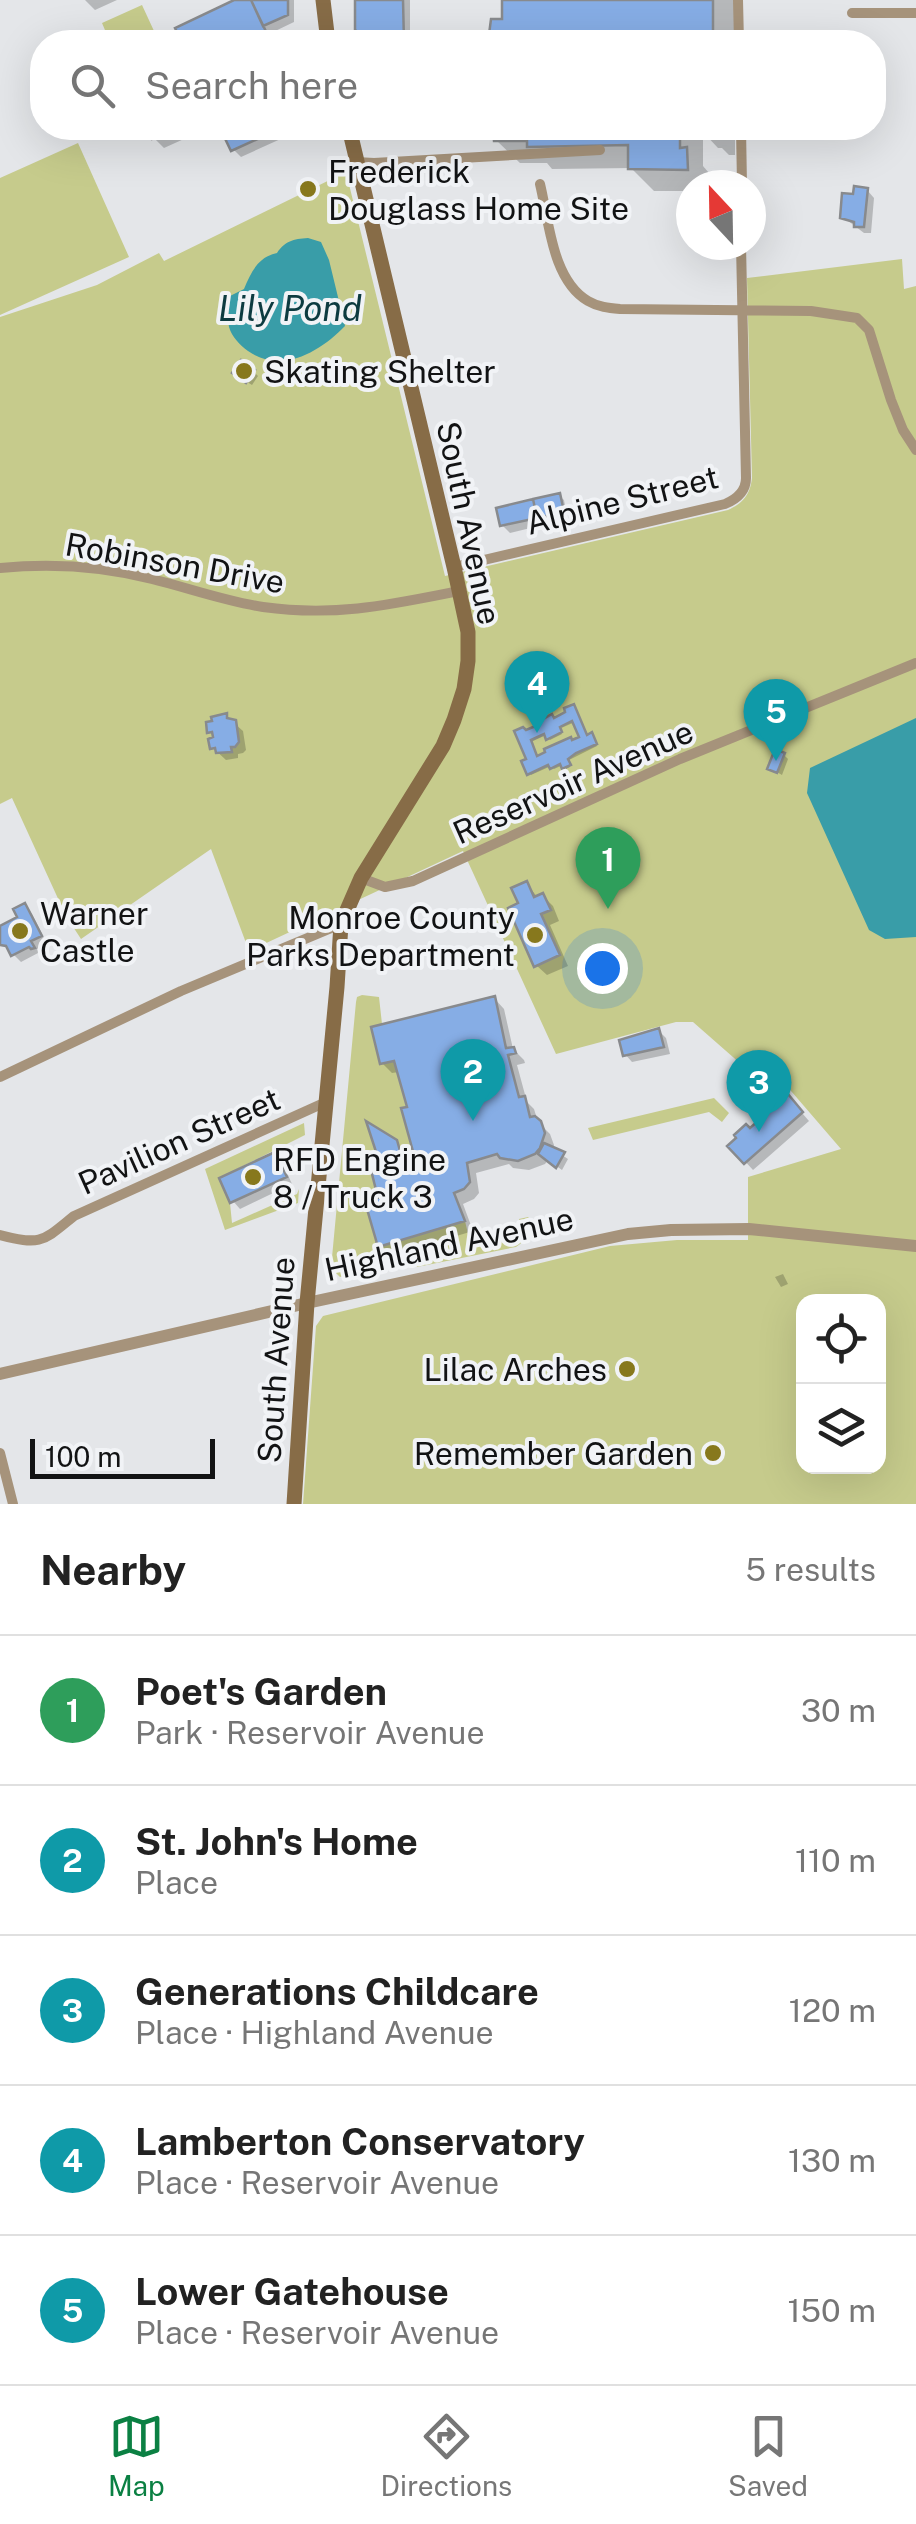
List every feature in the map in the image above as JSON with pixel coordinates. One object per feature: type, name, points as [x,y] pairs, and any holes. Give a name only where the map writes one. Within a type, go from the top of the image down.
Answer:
[{"type":"main road","points":[[323,0],[327,30]]},
{"type":"main road","name":"South Avenue","points":[[294,1504],[340,924],[362,878],[443,746],[464,690],[468,661],[468,632],[454,567],[351,140]]},
{"type":"street","points":[[738,0],[739,30]]},
{"type":"street","points":[[852,13],[916,13]]},
{"type":"street","points":[[741,140],[742,170]]},
{"type":"street","points":[[356,162],[600,150]]},
{"type":"street","points":[[540,184],[564,275],[587,301],[620,310],[811,311],[857,318],[869,330],[891,400],[916,450]]},
{"type":"street","points":[[741,260],[741,309]]},
{"type":"street","name":"Alpine Street","points":[[454,567],[726,504],[742,493],[746,478],[741,309]]},
{"type":"street","name":"Robinson Drive","points":[[0,568],[32,565],[100,569],[237,602],[295,610],[352,610],[459,591]]},
{"type":"street","name":"Reservoir Avenue","points":[[362,878],[385,887],[414,881],[680,760],[916,663]]},
{"type":"street","points":[[0,1077],[181,991],[340,924]]},
{"type":"street","name":"Pavilion Street","points":[[0,1235],[29,1241],[51,1236],[74,1216],[326,1102]]},
{"type":"street","name":"Highland Avenue","points":[[0,1374],[589,1241],[671,1230],[749,1230],[916,1246]]},
{"type":"street","points":[[0,1453],[13,1504]]},
{"type":"green space","points":[[142,5],[154,30],[105,30],[102,23]]},
{"type":"green space","points":[[78,143],[129,257],[0,315],[0,178]]},
{"type":"green space","points":[[346,172],[445,576],[728,510],[738,504],[745,498],[752,478],[747,278],[902,259],[904,289],[916,286],[916,1504],[303,1504],[316,1326],[323,1316],[610,1246],[677,1240],[748,1240],[748,1177],[841,1149],[785,1084],[774,1093],[693,1022],[676,1022],[556,1054],[463,851],[249,951],[211,849],[81,939],[66,916],[12,798],[0,804],[0,317],[97,285],[159,253],[164,261]]},
{"type":"green space","points":[[362,995],[379,997],[382,1024],[371,1027],[380,1063],[394,1061],[407,1107],[401,1109],[414,1155],[402,1158],[396,1140],[367,1122],[380,1164],[370,1167],[378,1198],[365,1202],[378,1246],[465,1221],[470,1242],[521,1229],[519,1219],[528,1217],[530,1232],[516,1247],[417,1267],[413,1259],[340,1277],[331,1268],[356,1002]]},
{"type":"green space","points":[[714,1098],[729,1113],[722,1122],[709,1112],[593,1140],[588,1128]]},
{"type":"green space","points":[[304,1123],[305,1135],[219,1178],[230,1203],[232,1223],[297,1194],[299,1189],[298,1203],[225,1230],[205,1169]]},
{"type":"water","name":"Lily Pond","points":[[308,238],[321,242],[329,260],[345,326],[300,357],[274,361],[261,358],[242,346],[230,331],[230,296],[244,289],[265,258],[290,241]]},
{"type":"water","points":[[916,718],[916,937],[885,939],[869,930],[807,793],[810,768]]},
{"type":"building","points":[[234,0],[251,0],[265,30],[176,30]]},
{"type":"building","points":[[251,0],[288,0],[288,15],[263,26]]},
{"type":"building","points":[[355,0],[403,0],[404,30],[355,30]]},
{"type":"building","points":[[502,0],[713,0],[713,30],[490,30],[491,19],[502,19]]},
{"type":"building","points":[[226,140],[255,140],[231,151]]},
{"type":"building","points":[[494,140],[680,140],[680,148],[687,147],[688,170],[628,169],[628,145],[527,147],[527,141]]},
{"type":"building","points":[[854,186],[868,188],[864,227],[854,227],[854,222],[840,218],[842,193],[853,194]]},
{"type":"building","name":"Skating Shelter","points":[[241,360],[255,370],[246,383],[232,373]]},
{"type":"building","points":[[560,493],[564,512],[537,518],[533,499]]},
{"type":"building","points":[[533,499],[537,518],[500,526],[496,508]]},
{"type":"building","points":[[547,692],[545,718],[552,714],[554,718],[574,704],[587,735],[592,732],[597,744],[576,753],[568,759],[571,765],[562,769],[560,764],[550,769],[548,765],[527,775],[521,761],[526,759],[514,731],[538,725],[531,709],[526,711],[522,702]],"holes":[[[572,721],[579,737],[544,749],[537,756],[531,740],[544,734],[546,740]]]},
{"type":"building","points":[[227,713],[227,718],[236,720],[239,742],[231,747],[232,752],[216,753],[215,748],[210,749],[208,739],[213,737],[212,732],[207,733],[206,722]]},
{"type":"building","points":[[775,749],[785,753],[777,773],[767,769]]},
{"type":"building","name":"Monroe County Parks Department","points":[[527,881],[534,897],[543,893],[551,910],[541,914],[560,955],[534,967],[508,908],[518,903],[511,888]]},
{"type":"building","name":"Warner Castle","points":[[25,903],[42,936],[31,941],[35,948],[11,956],[6,946],[0,945],[0,926],[17,917],[13,909]]},
{"type":"building","points":[[495,996],[506,1048],[514,1047],[516,1053],[508,1055],[519,1097],[525,1096],[530,1117],[541,1121],[545,1133],[540,1148],[518,1161],[497,1154],[467,1163],[470,1182],[454,1193],[465,1221],[378,1247],[365,1202],[378,1198],[370,1166],[380,1164],[366,1121],[397,1140],[402,1158],[414,1155],[401,1108],[407,1107],[394,1061],[380,1064],[371,1027]]},
{"type":"building","points":[[659,1028],[664,1047],[623,1056],[619,1040]]},
{"type":"building","points":[[788,1094],[803,1112],[744,1164],[727,1146],[746,1124],[750,1128],[777,1098],[780,1101]]},
{"type":"building","points":[[544,1143],[565,1152],[556,1168],[538,1154]]},
{"type":"building","name":"RFD Engine 8 / Truck 3","points":[[275,1152],[287,1177],[230,1203],[219,1178]]},
{"type":"place","name":"Frederick Douglass Home Site","points":[[308,189]]},
{"type":"place","name":"Skating Shelter","points":[[244,371]]},
{"type":"place","name":"Lamberton Conservatory","points":[[537,733]]},
{"type":"place","name":"Lower Gatehouse","points":[[776,761]]},
{"type":"place","name":"Poet's Garden","points":[[608,909]]},
{"type":"place","name":"Warner Castle","points":[[20,931]]},
{"type":"place","name":"Monroe County Parks Department","points":[[535,935]]},
{"type":"place","name":"St. John's Home","points":[[473,1121]]},
{"type":"place","name":"Generations Childcare","points":[[759,1132]]},
{"type":"place","name":"RFD Engine 8 / Truck 3","points":[[253,1177]]},
{"type":"place","name":"Lilac Arches","points":[[627,1369]]},
{"type":"place","name":"Remember Garden","points":[[713,1453]]}]
